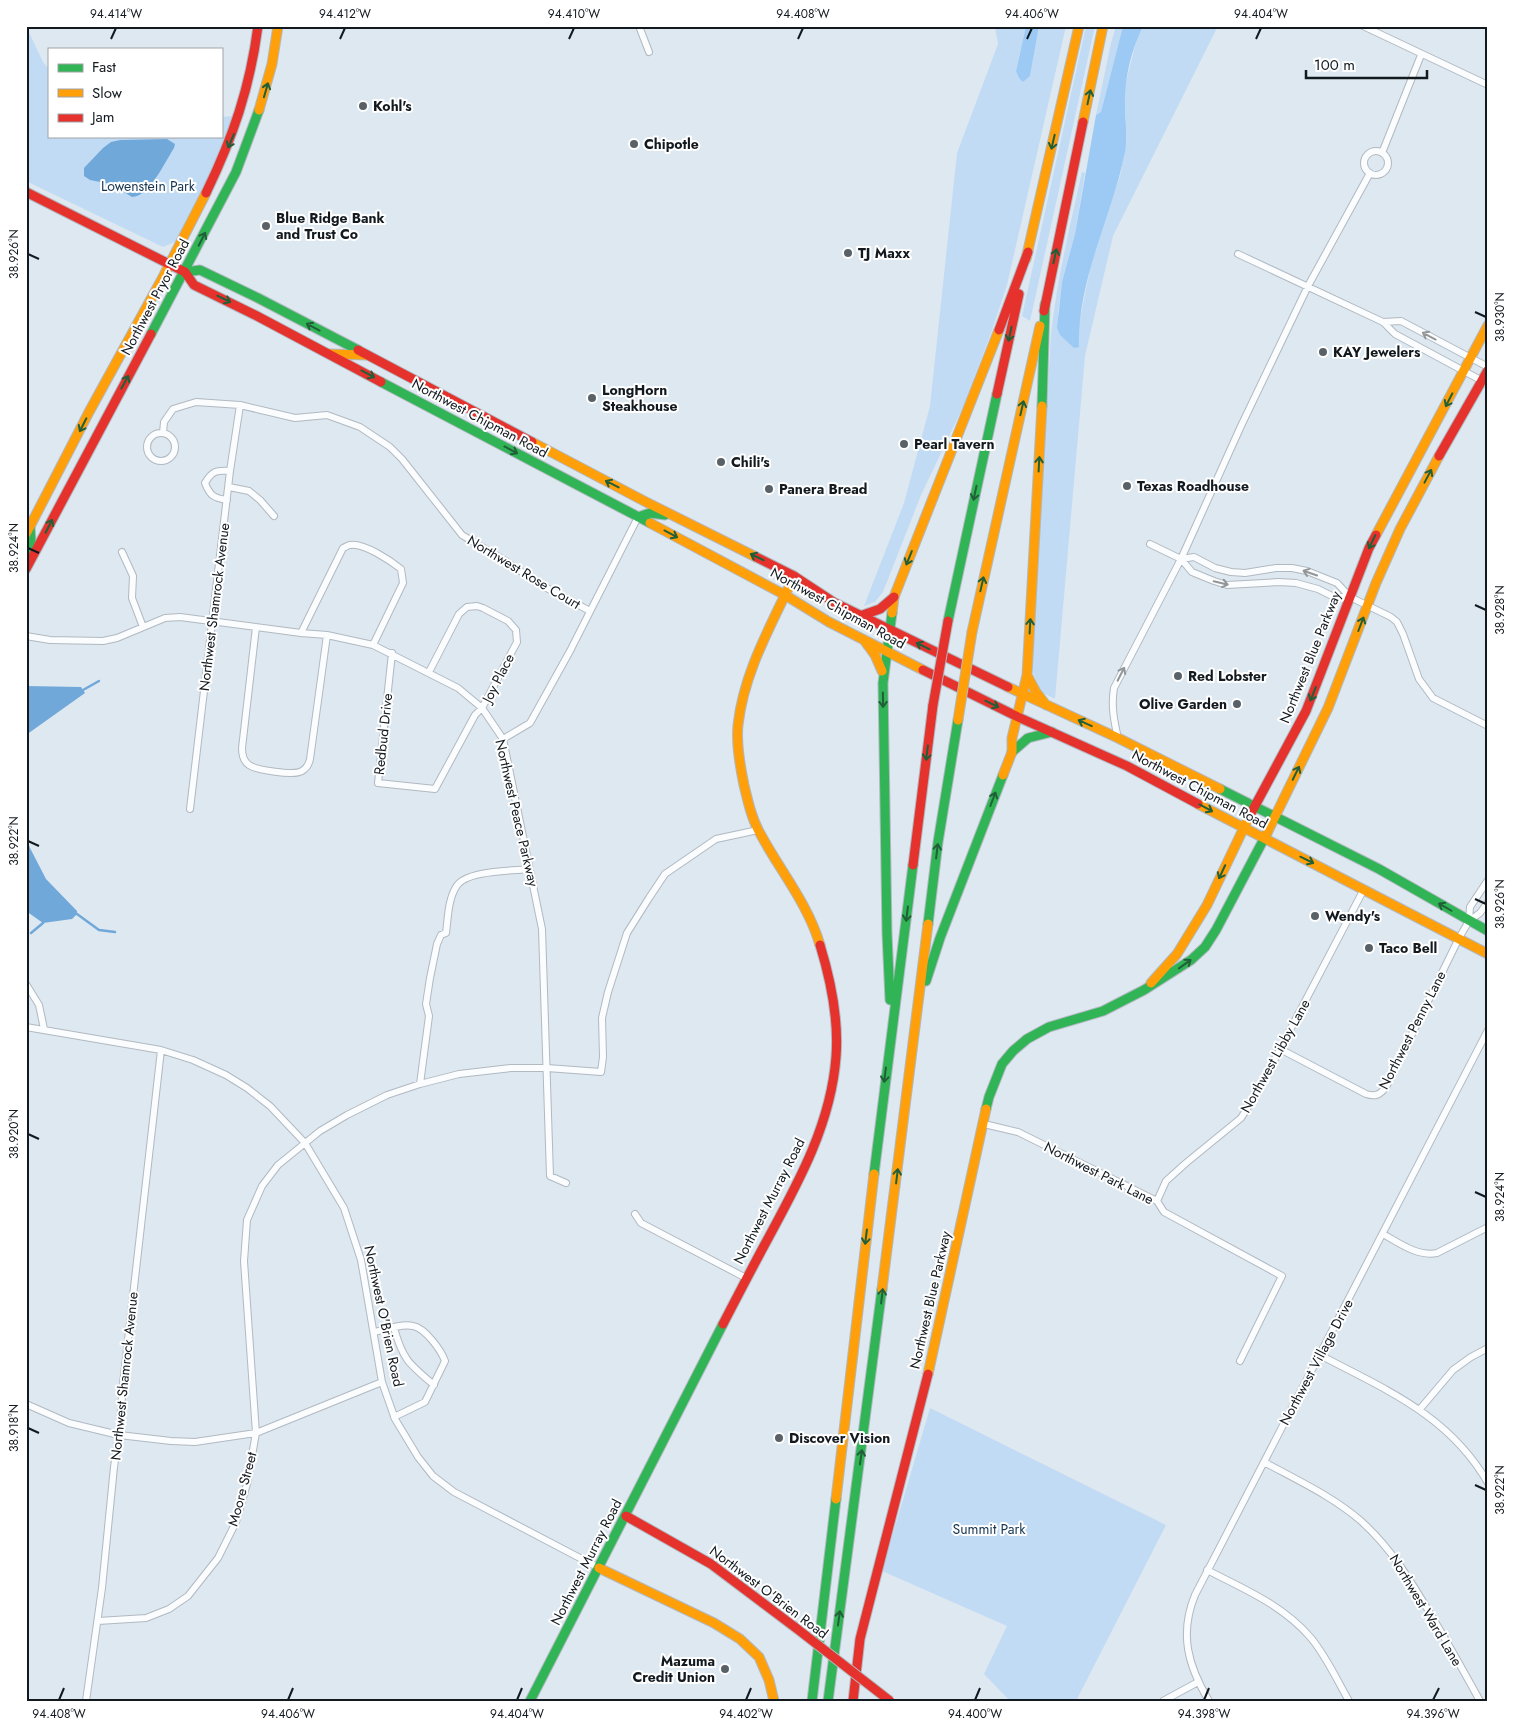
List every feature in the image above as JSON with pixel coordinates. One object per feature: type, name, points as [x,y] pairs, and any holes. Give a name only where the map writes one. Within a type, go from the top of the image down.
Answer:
[{"type":"main road","name":"Northwest Pryor Road","points":[[26,554],[31,540],[28,531],[170,265],[220,166],[246,96],[253,67],[258,26]]},
{"type":"main road","name":"Northwest Pryor Road","points":[[26,569],[185,272],[236,172],[255,126],[267,88],[275,52],[278,26]]},
{"type":"main road","points":[[812,1701],[892,1024],[933,705],[948,621],[1079,26]]},
{"type":"main road","points":[[828,1701],[882,1298],[938,842],[972,632],[1045,304],[1103,26]]},
{"type":"main road","name":"Northwest Chipman Road","points":[[26,192],[185,272],[194,285],[329,354],[785,595],[829,622],[1018,717],[1127,766],[1488,954]]},
{"type":"main road","points":[[892,1024],[887,934],[884,673],[894,596],[1028,252]]},
{"type":"main road","name":"Northwest Chipman Road","points":[[185,272],[200,270],[794,576],[835,603],[860,616],[1021,694],[1118,738],[1379,868],[1488,931]]},
{"type":"main road","points":[[918,1004],[940,938],[1012,752],[1012,738],[1027,674],[1044,372],[1045,304]]},
{"type":"main road","name":"Northwest Blue Parkway","points":[[1144,990],[1178,954],[1207,906],[1243,828],[1306,711],[1369,548],[1488,325]]},
{"type":"main road","points":[[329,354],[366,355]]},
{"type":"main road","name":"Northwest Blue Parkway","points":[[853,1701],[860,1639],[923,1395],[989,1097],[1002,1064],[1027,1039],[1049,1028],[1103,1011],[1144,990],[1191,960],[1205,947],[1216,930],[1264,839],[1328,708],[1400,529],[1430,471],[1485,382],[1488,368]]},
{"type":"main road","points":[[638,517],[650,513],[673,515]]},
{"type":"main road","name":"Northwest Murray Road","points":[[530,1701],[812,1152],[823,1122],[832,1086],[836,1056],[832,989],[820,939],[805,906],[758,830],[744,784],[738,728],[742,697],[752,667],[794,576]]},
{"type":"main road","points":[[860,616],[880,609],[894,596]]},
{"type":"main road","points":[[864,640],[875,655],[884,673]]},
{"type":"main road","points":[[1027,674],[1036,692],[1046,705]]},
{"type":"main road","points":[[1012,752],[1028,738],[1052,732]]},
{"type":"main road","name":"Northwest O'Brien Road","points":[[626,1516],[711,1564],[890,1701]]},
{"type":"main road","name":"Northwest O'Brien Road","points":[[600,1568],[714,1623],[740,1639],[759,1657],[769,1680],[774,1701]]},
{"type":"street","points":[[639,26],[649,52]]},
{"type":"street","points":[[1363,26],[1488,86]]},
{"type":"street","points":[[1382,153],[1421,55]]},
{"type":"street","points":[[1375,151],[1382,153],[1387,159],[1387,167],[1382,173],[1370,173],[1364,164],[1366,157],[1375,151]]},
{"type":"street","points":[[1118,738],[1112,709],[1114,688],[1181,558],[1308,286],[1370,173]]},
{"type":"street","points":[[1238,254],[1383,322],[1395,334],[1485,382]]},
{"type":"street","points":[[1383,322],[1401,321],[1488,368]]},
{"type":"street","name":"Northwest Rose Court","points":[[163,433],[164,422],[173,409],[196,402],[240,405],[295,418],[327,415],[360,427],[390,447],[402,459],[462,535],[541,585],[590,611]]},
{"type":"street","name":"Northwest Shamrock Avenue","points":[[190,809],[230,471],[240,405]]},
{"type":"street","points":[[163,433],[172,438],[175,452],[169,460],[160,462],[155,461],[148,455],[146,446],[150,437],[163,433]]},
{"type":"street","points":[[227,500],[215,499],[209,493],[206,483],[210,475],[215,472],[230,471]]},
{"type":"street","points":[[229,486],[250,491],[274,516]]},
{"type":"street","points":[[503,739],[530,723],[638,517]]},
{"type":"street","points":[[301,633],[343,548],[351,544],[360,545],[390,560],[401,568],[403,583],[373,645]]},
{"type":"street","points":[[1150,544],[1181,558],[1192,572],[1228,585],[1296,583],[1318,589],[1334,597],[1350,597]]},
{"type":"street","points":[[122,552],[133,576],[132,598],[143,627]]},
{"type":"street","points":[[1181,558],[1194,557],[1215,568],[1231,572],[1245,573],[1276,568],[1292,568],[1307,571],[1337,583],[1350,597],[1397,622],[1419,679],[1433,698],[1488,726]]},
{"type":"street","name":"Joy Place","points":[[429,672],[458,614],[462,610],[467,607],[477,606],[508,621],[516,630],[517,642],[482,708]]},
{"type":"street","name":"Northwest Peace Parkway","points":[[26,636],[50,640],[103,641],[117,638],[165,618],[180,617],[327,635],[373,645],[392,653],[458,688],[482,708],[503,739],[542,929],[550,1176],[566,1183]]},
{"type":"street","points":[[256,627],[242,755],[244,761],[249,766],[257,769],[295,774],[308,766],[310,759],[327,635]]},
{"type":"street","name":"Redbud Drive","points":[[392,653],[378,783],[435,789],[475,715],[482,708]]},
{"type":"street","name":"Moore Street","points":[[98,1621],[146,1618],[169,1609],[188,1596],[218,1558],[236,1522],[247,1484],[256,1433],[244,1261],[247,1220],[262,1186],[271,1173],[305,1143],[347,1115],[387,1094],[459,1074],[511,1068],[547,1068],[601,1072],[603,1057],[602,1018],[608,992],[627,934],[649,898],[665,874],[716,839],[758,830]]},
{"type":"street","points":[[420,1084],[429,1016],[426,1004],[430,978],[437,944],[441,935],[446,933],[448,909],[456,887],[462,879],[477,875],[530,869]]},
{"type":"street","points":[[1470,921],[1470,907],[1488,880]]},
{"type":"street","name":"Northwest Libby Lane","points":[[1157,1201],[1166,1181],[1242,1118],[1364,889]]},
{"type":"street","points":[[1470,921],[1480,913],[1488,902]]},
{"type":"street","name":"Northwest Penny Lane","points":[[1280,1049],[1366,1094],[1371,1096],[1378,1095],[1386,1087],[1459,938],[1470,921]]},
{"type":"street","points":[[26,984],[39,1005],[44,1029]]},
{"type":"street","name":"Northwest O'Brien Road","points":[[26,1027],[161,1050],[193,1060],[226,1075],[270,1106],[305,1143],[344,1208],[361,1260],[382,1382],[394,1416],[418,1457],[432,1476],[454,1492],[600,1568]]},
{"type":"street","name":"Northwest Village Drive","points":[[1209,1701],[1191,1665],[1186,1632],[1190,1607],[1207,1570],[1488,1030]]},
{"type":"street","name":"Northwest Shamrock Avenue","points":[[86,1701],[102,1588],[119,1435],[122,1384],[161,1050]]},
{"type":"street","name":"Northwest Park Lane","points":[[984,1124],[1018,1132],[1157,1201],[1164,1212],[1282,1276],[1240,1361]]},
{"type":"street","points":[[635,1214],[641,1223],[746,1278]]},
{"type":"street","points":[[1383,1234],[1416,1252],[1428,1255],[1437,1253],[1488,1227]]},
{"type":"street","points":[[374,1332],[413,1326],[421,1330],[442,1353],[445,1361],[425,1402],[394,1416]]},
{"type":"street","points":[[394,1328],[401,1351],[410,1365],[434,1385]]},
{"type":"street","points":[[1420,1409],[1453,1370],[1488,1348]]},
{"type":"street","points":[[1320,1355],[1420,1409],[1454,1439],[1487,1478]]},
{"type":"street","points":[[26,1404],[69,1423],[119,1435],[195,1442],[256,1433],[382,1382]]},
{"type":"street","name":"Northwest Ward Lane","points":[[1264,1462],[1339,1505],[1360,1520],[1388,1548],[1405,1571],[1480,1701]]},
{"type":"street","points":[[1207,1570],[1272,1604],[1296,1623],[1320,1650],[1349,1701]]},
{"type":"street","points":[[1162,1701],[1198,1682]]},
{"type":"green space","name":"Lowenstein Park","points":[[26,26],[43,62],[48,68],[48,138],[222,138],[222,117],[234,116],[224,144],[177,241],[163,247],[26,181]]},
{"type":"green space","points":[[995,26],[1026,26],[1016,70],[1030,76],[1039,26],[1066,26],[1007,285],[991,333],[963,407],[921,495],[883,592],[875,602],[864,606],[904,503],[930,406],[957,153],[998,44]]},
{"type":"green space","points":[[1086,26],[1095,26],[1030,321],[1022,316]]},
{"type":"green space","points":[[1116,26],[1123,26],[1101,112],[1096,115],[1111,43]]},
{"type":"green space","points":[[1143,26],[1218,26],[1113,236],[1085,356],[1055,699],[1041,692],[1032,670],[1051,334],[1064,253],[1082,172],[1085,173],[1075,234],[1062,282],[1058,313],[1079,347],[1078,328],[1093,255],[1120,176],[1127,140],[1125,86],[1137,38]]},
{"type":"green space","name":"Summit Park","points":[[930,1408],[1166,1525],[1076,1701],[1010,1701],[984,1674],[1007,1626],[882,1571]]},
{"type":"shaded area","points":[[1026,26],[1039,26],[1030,76],[1023,82],[1016,71]]},
{"type":"shaded area","points":[[1123,26],[1143,26],[1135,45],[1127,76],[1125,97],[1126,146],[1119,176],[1089,273],[1080,322],[1079,347],[1074,348],[1060,335],[1057,328],[1062,282],[1075,234],[1096,115],[1101,112]]},
{"type":"shaded area","points":[[167,139],[175,144],[174,148],[156,178],[138,195],[132,197],[111,184],[90,180],[84,176],[84,168],[111,142],[120,140]]},
{"type":"shaded area","points":[[26,686],[81,687],[85,693],[26,735]]},
{"type":"shaded area","points":[[26,836],[46,879],[77,911],[77,914],[72,919],[43,923],[26,911]]},
{"type":"waterway","points":[[83,690],[99,681]]},
{"type":"waterway","points":[[77,914],[99,930],[115,932]]},
{"type":"waterway","points":[[31,933],[43,923]]},
{"type":"traffic: fast","points":[[151,334],[236,172],[259,110]]},
{"type":"traffic: fast","points":[[185,272],[200,270],[358,350]]},
{"type":"traffic: fast","points":[[1042,406],[1045,304]]},
{"type":"traffic: fast","points":[[381,382],[650,523]]},
{"type":"traffic: fast","points":[[948,621],[997,394]]},
{"type":"traffic: fast","points":[[638,517],[650,513],[665,515]]},
{"type":"traffic: fast","points":[[26,554],[31,540],[30,527]]},
{"type":"traffic: fast","points":[[890,1000],[887,934],[883,683],[892,613]]},
{"type":"traffic: fast","points":[[928,924],[938,842],[958,720]]},
{"type":"traffic: fast","points":[[1012,752],[1028,738],[1052,732]]},
{"type":"traffic: fast","points":[[926,981],[940,938],[1003,775]]},
{"type":"traffic: fast","points":[[1220,789],[1379,869],[1488,931]]},
{"type":"traffic: fast","points":[[986,1109],[1002,1064],[1027,1039],[1049,1027],[1103,1011],[1144,990],[1191,960],[1205,947],[1216,930],[1267,833]]},
{"type":"traffic: fast","points":[[874,1174],[913,865]]},
{"type":"traffic: fast","points":[[828,1701],[882,1289]]},
{"type":"traffic: fast","points":[[530,1701],[723,1324]]},
{"type":"traffic: fast","points":[[812,1701],[836,1499]]},
{"type":"traffic: slow","points":[[259,110],[272,64],[278,26]]},
{"type":"traffic: slow","points":[[1026,259],[1079,26]]},
{"type":"traffic: slow","points":[[1083,122],[1103,26]]},
{"type":"traffic: slow","points":[[26,534],[206,193]]},
{"type":"traffic: slow","points":[[1376,535],[1488,325]]},
{"type":"traffic: slow","points":[[972,632],[1040,326]]},
{"type":"traffic: slow","points":[[892,613],[894,597],[999,330]]},
{"type":"traffic: slow","points":[[330,354],[366,355]]},
{"type":"traffic: slow","points":[[1003,775],[1012,752],[1012,738],[1027,675],[1042,406]]},
{"type":"traffic: slow","points":[[532,442],[756,557]]},
{"type":"traffic: slow","points":[[1267,833],[1328,708],[1376,583],[1400,529],[1439,456]]},
{"type":"traffic: slow","points":[[650,523],[785,595],[829,622],[923,670]]},
{"type":"traffic: slow","points":[[794,576],[760,648],[746,686],[738,725],[738,747],[744,785],[755,823],[809,916],[820,945]]},
{"type":"traffic: slow","points":[[958,720],[972,632]]},
{"type":"traffic: slow","points":[[864,640],[875,655],[882,671]]},
{"type":"traffic: slow","points":[[1027,675],[1046,705]]},
{"type":"traffic: slow","points":[[1008,687],[1118,738],[1220,789]]},
{"type":"traffic: slow","points":[[1198,804],[1488,954]]},
{"type":"traffic: slow","points":[[1151,983],[1177,954],[1207,905],[1249,817]]},
{"type":"traffic: slow","points":[[882,1289],[928,924]]},
{"type":"traffic: slow","points":[[928,1374],[986,1109]]},
{"type":"traffic: slow","points":[[836,1499],[874,1174]]},
{"type":"traffic: slow","points":[[599,1568],[714,1623],[740,1639],[759,1657],[769,1680],[774,1701]]},
{"type":"traffic: jam","points":[[206,193],[239,112],[255,49],[258,26]]},
{"type":"traffic: jam","points":[[1044,311],[1083,122]]},
{"type":"traffic: jam","points":[[26,192],[185,272],[194,285],[381,382]]},
{"type":"traffic: jam","points":[[999,330],[1028,252]]},
{"type":"traffic: jam","points":[[997,394],[1019,294]]},
{"type":"traffic: jam","points":[[26,569],[151,334]]},
{"type":"traffic: jam","points":[[358,350],[532,442]]},
{"type":"traffic: jam","points":[[1439,456],[1488,370]]},
{"type":"traffic: jam","points":[[1249,817],[1306,711],[1369,548],[1376,535]]},
{"type":"traffic: jam","points":[[756,557],[794,576],[835,603],[1008,687]]},
{"type":"traffic: jam","points":[[860,616],[880,609],[894,597]]},
{"type":"traffic: jam","points":[[933,705],[948,621]]},
{"type":"traffic: jam","points":[[923,670],[1018,717],[1127,766],[1198,804]]},
{"type":"traffic: jam","points":[[913,865],[933,705]]},
{"type":"traffic: jam","points":[[723,1324],[800,1177],[811,1154],[827,1107],[833,1082],[837,1043],[831,986],[820,945]]},
{"type":"traffic: jam","points":[[853,1701],[860,1639],[928,1374]]},
{"type":"traffic: jam","points":[[626,1516],[711,1564],[796,1628]]},
{"type":"traffic: jam","points":[[796,1628],[890,1701]]},
{"type":"place","name":"Kohl's","points":[[363,106]]},
{"type":"place","name":"Chipotle","points":[[634,144]]},
{"type":"place","name":"Blue Ridge Bank and Trust Co","points":[[266,226]]},
{"type":"place","name":"TJ Maxx","points":[[848,253]]},
{"type":"place","name":"KAY Jewelers","points":[[1323,352]]},
{"type":"place","name":"LongHorn Steakhouse","points":[[592,398]]},
{"type":"place","name":"Pearl Tavern","points":[[904,444]]},
{"type":"place","name":"Chili's","points":[[721,462]]},
{"type":"place","name":"Texas Roadhouse","points":[[1127,486]]},
{"type":"place","name":"Panera Bread","points":[[769,489]]},
{"type":"place","name":"Red Lobster","points":[[1178,676]]},
{"type":"place","name":"Olive Garden","points":[[1237,704]]},
{"type":"place","name":"Wendy's","points":[[1315,916]]},
{"type":"place","name":"Taco Bell","points":[[1369,948]]},
{"type":"place","name":"Discover Vision","points":[[779,1438]]},
{"type":"place","name":"Mazuma Credit Union","points":[[725,1669]]}]
